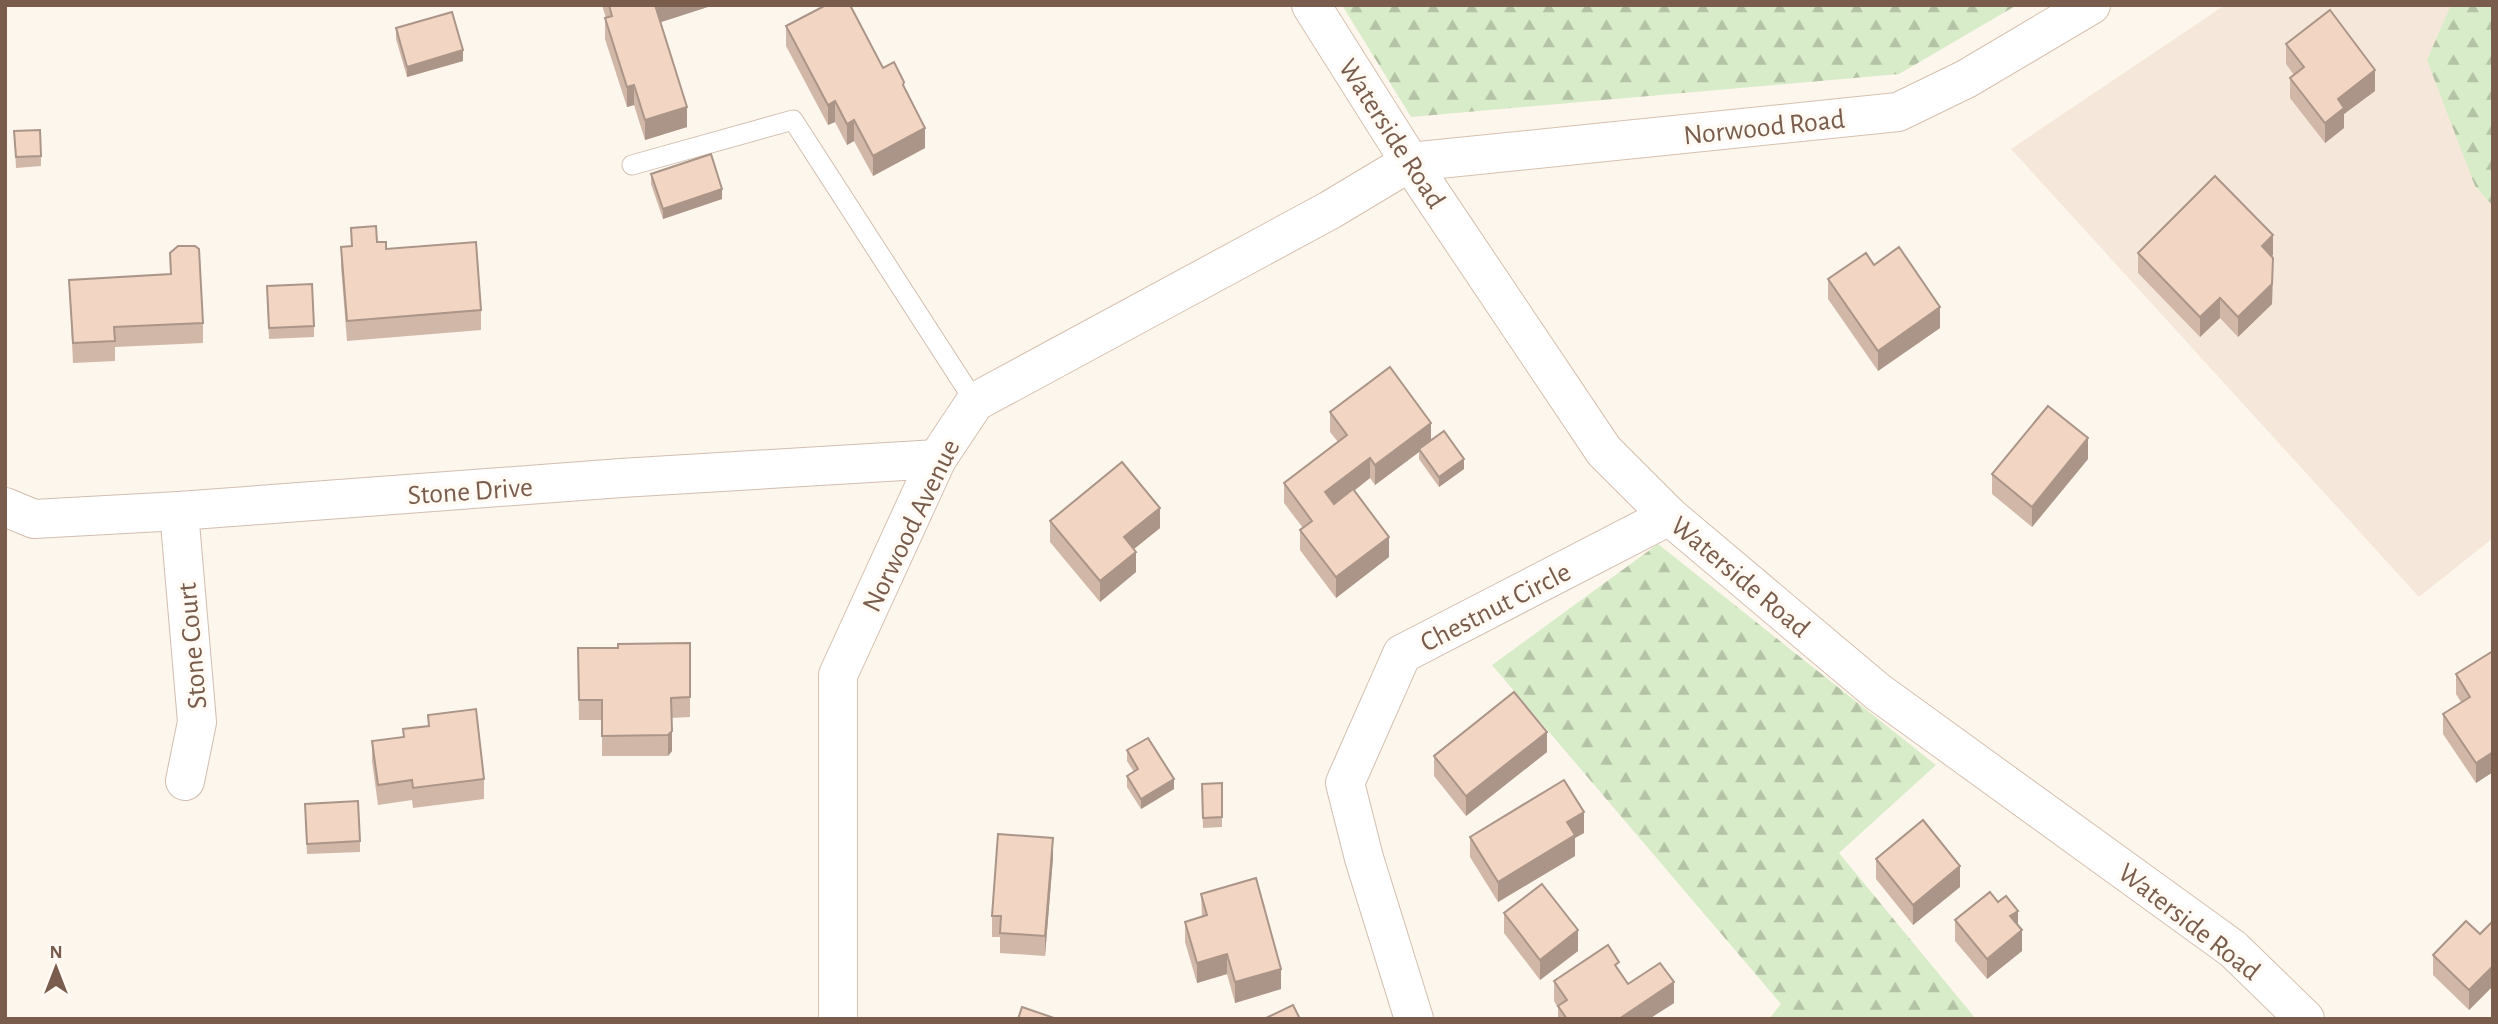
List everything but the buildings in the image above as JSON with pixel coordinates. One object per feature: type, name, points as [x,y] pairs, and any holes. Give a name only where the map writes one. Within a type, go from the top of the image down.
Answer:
[{"type":"street","name":"Waterside Road","points":[[1311,5],[1410,162],[1604,451],[1669,516],[1878,692],[2233,948],[2305,1019]]},
{"type":"street","name":"Norwood Road","points":[[1410,162],[1898,112],[1966,79],[2091,5]]},
{"type":"street","name":"Norwood Avenue","points":[[838,1019],[838,675],[937,459],[975,402],[1330,210],[1410,162]]},
{"type":"street","name":"Stone Drive","points":[[5,507],[34,519],[937,459]]},
{"type":"street","name":"Stone Court","points":[[179,511],[197,722],[186,781]]},
{"type":"street","name":"Chestnut Circle","points":[[1414,1019],[1364,858],[1345,783],[1402,654],[1669,516]]},
{"type":"lane","points":[[632,165],[793,120],[975,402]]},
{"type":"shaded area","points":[[2225,5],[2493,5],[2493,538],[2419,597],[2011,149]]},
{"type":"green space","points":[[1342,5],[2017,5],[1899,74],[1411,117]]},
{"type":"green space","points":[[2451,5],[2493,5],[2493,206],[2475,186],[2427,60]]},
{"type":"green space","points":[[1658,544],[1936,765],[1839,853],[1976,1019],[1769,1019],[1781,1004],[1492,665]]}]
